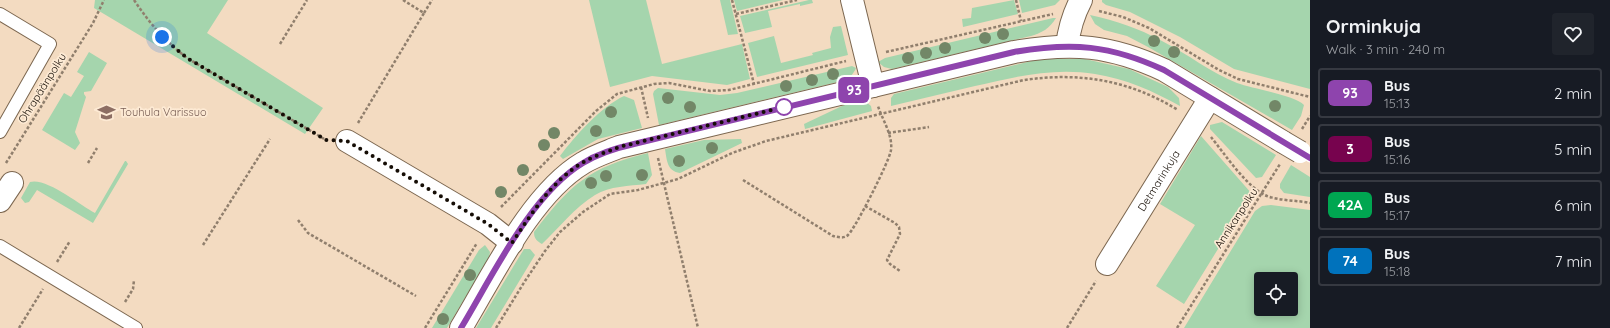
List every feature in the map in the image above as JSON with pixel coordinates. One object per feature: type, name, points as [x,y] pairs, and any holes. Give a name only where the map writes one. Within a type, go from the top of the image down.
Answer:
[{"type":"street","points":[[852,0],[873,86]]},
{"type":"street","points":[[1067,46],[1069,29],[1075,11],[1087,5]]},
{"type":"street","points":[[461,328],[512,243],[544,197],[560,180],[583,163],[600,154],[627,145],[1014,52],[1041,47],[1067,46],[1101,49],[1143,61],[1164,70],[1295,150]]},
{"type":"street","name":"Detmarinkuja","points":[[1107,264],[1210,98]]},
{"type":"street","points":[[347,141],[488,224],[512,243]]},
{"type":"street","points":[[0,201],[6,179]]},
{"type":"lane","points":[[0,14],[50,44],[0,132]]},
{"type":"lane","points":[[0,246],[136,328]]},
{"type":"path","name":"Ohrapäänpolku","points":[[5,162],[93,23],[104,0]]},
{"type":"path","points":[[134,0],[155,30],[170,45],[187,58],[326,140],[347,141],[432,0]]},
{"type":"path","points":[[280,44],[307,0]]},
{"type":"path","points":[[403,0],[424,13]]},
{"type":"path","points":[[732,0],[754,84]]},
{"type":"path","points":[[736,14],[797,0]]},
{"type":"path","points":[[1016,0],[1022,21]]},
{"type":"path","points":[[1087,5],[1149,28],[1238,80],[1310,97]]},
{"type":"path","points":[[880,54],[1056,13]]},
{"type":"path","points":[[496,328],[543,253],[560,232],[583,212],[610,194],[638,190],[678,179],[732,153],[766,141],[1024,80],[1071,76],[1108,81],[1132,89],[1171,106],[1206,130],[1236,168],[1262,193],[1268,196],[1310,203]]},
{"type":"path","points":[[743,180],[834,236],[842,238],[848,236],[859,220],[887,162],[891,150],[891,139],[881,114],[873,86]]},
{"type":"path","points":[[641,87],[648,118]]},
{"type":"path","name":"Annikanpolku","points":[[1177,328],[1262,193],[1295,150],[1310,116]]},
{"type":"path","points":[[888,133],[929,126]]},
{"type":"path","points":[[203,245],[270,139]]},
{"type":"path","points":[[88,163],[97,148]]},
{"type":"path","points":[[657,154],[698,328]]},
{"type":"path","points":[[865,206],[895,223],[899,227],[900,234],[887,260],[900,271]]},
{"type":"path","points":[[298,220],[308,233],[416,296]]},
{"type":"path","points":[[19,328],[70,242]]},
{"type":"path","points":[[1067,328],[1107,264]]},
{"type":"path","points":[[117,316],[133,289],[134,280]]},
{"type":"green space","points":[[95,0],[228,0],[207,33],[323,108],[305,134],[94,8]]},
{"type":"green space","points":[[589,0],[646,0],[662,64],[742,44],[750,79],[727,85],[652,76],[610,87]]},
{"type":"green space","points":[[720,0],[730,0],[738,34],[728,35]]},
{"type":"green space","points":[[734,0],[783,0],[737,11]]},
{"type":"green space","points":[[812,0],[813,3],[800,6],[800,4],[768,11],[772,27],[745,33],[740,16]]},
{"type":"green space","points":[[1014,0],[1018,14],[963,27],[962,19],[971,18],[972,8]]},
{"type":"green space","points":[[1019,0],[1060,0],[1055,5],[1022,13]]},
{"type":"green space","points":[[1102,0],[1310,0],[1310,89],[1234,69],[1180,37],[1130,12],[1106,5],[1102,2]]},
{"type":"green space","points":[[1090,15],[1118,22],[1144,32],[1172,46],[1227,79],[1299,101],[1304,105],[1301,116],[1292,130],[1148,47],[1127,36],[1104,30],[1095,24]]},
{"type":"green space","points":[[1056,18],[1054,22],[1042,32],[1031,36],[892,69],[884,67],[878,62],[885,58]]},
{"type":"green space","points":[[841,26],[848,55],[757,77],[748,43],[774,36],[781,63],[813,55],[812,53],[831,48],[830,37],[833,27]]},
{"type":"green space","points":[[89,52],[107,63],[91,91],[84,92],[86,97],[75,132],[80,143],[75,150],[42,130],[64,93],[71,97],[84,76],[77,72]]},
{"type":"green space","points":[[1040,59],[1085,59],[1129,69],[1168,87],[1179,98],[1180,106],[1160,95],[1118,79],[1080,72],[1049,72],[1004,79],[891,106],[891,98],[894,94]]},
{"type":"green space","points":[[852,66],[856,68],[854,73],[842,81],[659,125],[653,94],[658,88],[720,95],[737,93]]},
{"type":"green space","points":[[624,96],[634,100],[642,128],[598,139],[563,159],[560,156],[581,131],[598,114]]},
{"type":"green space","points":[[865,101],[871,106],[872,111],[805,129],[804,124],[844,105]]},
{"type":"green space","points":[[1222,122],[1276,155],[1262,177],[1256,178],[1210,129],[1210,125]]},
{"type":"green space","points":[[1201,136],[1252,194],[1184,304],[1156,286],[1195,225],[1160,204]]},
{"type":"green space","points":[[741,139],[742,143],[680,173],[672,170],[668,165],[665,149],[704,140]]},
{"type":"green space","points":[[648,153],[652,175],[646,184],[620,187],[595,195],[581,205],[542,244],[536,240],[534,232],[570,190],[582,180],[610,165],[628,158]]},
{"type":"green space","points":[[125,161],[128,164],[93,223],[37,190],[29,202],[25,203],[21,198],[30,182],[37,182],[54,188],[95,213]]},
{"type":"green space","points":[[1291,165],[1310,177],[1310,197],[1284,193],[1280,188],[1280,184]]},
{"type":"green space","points":[[1271,205],[1310,210],[1310,328],[1184,328],[1255,211],[1262,206]]},
{"type":"green space","points":[[485,245],[490,252],[489,258],[447,328],[432,328],[479,250]]},
{"type":"green space","points":[[524,249],[530,249],[535,255],[491,328],[476,328]]},
{"type":"bus line","name":"93","points":[[461,328],[512,243],[530,215],[544,197],[570,171],[600,154],[619,147],[1014,52],[1041,47],[1067,46],[1101,49],[1120,53],[1143,61],[1164,70],[1310,158]]},
{"type":"place","name":"Touhula Varissuo","points":[[107,112]]},
{"type":"route","points":[[162,37],[187,58],[326,140],[347,141],[488,224],[512,243],[530,215],[560,180],[570,171],[600,154],[619,147],[784,107]]}]
